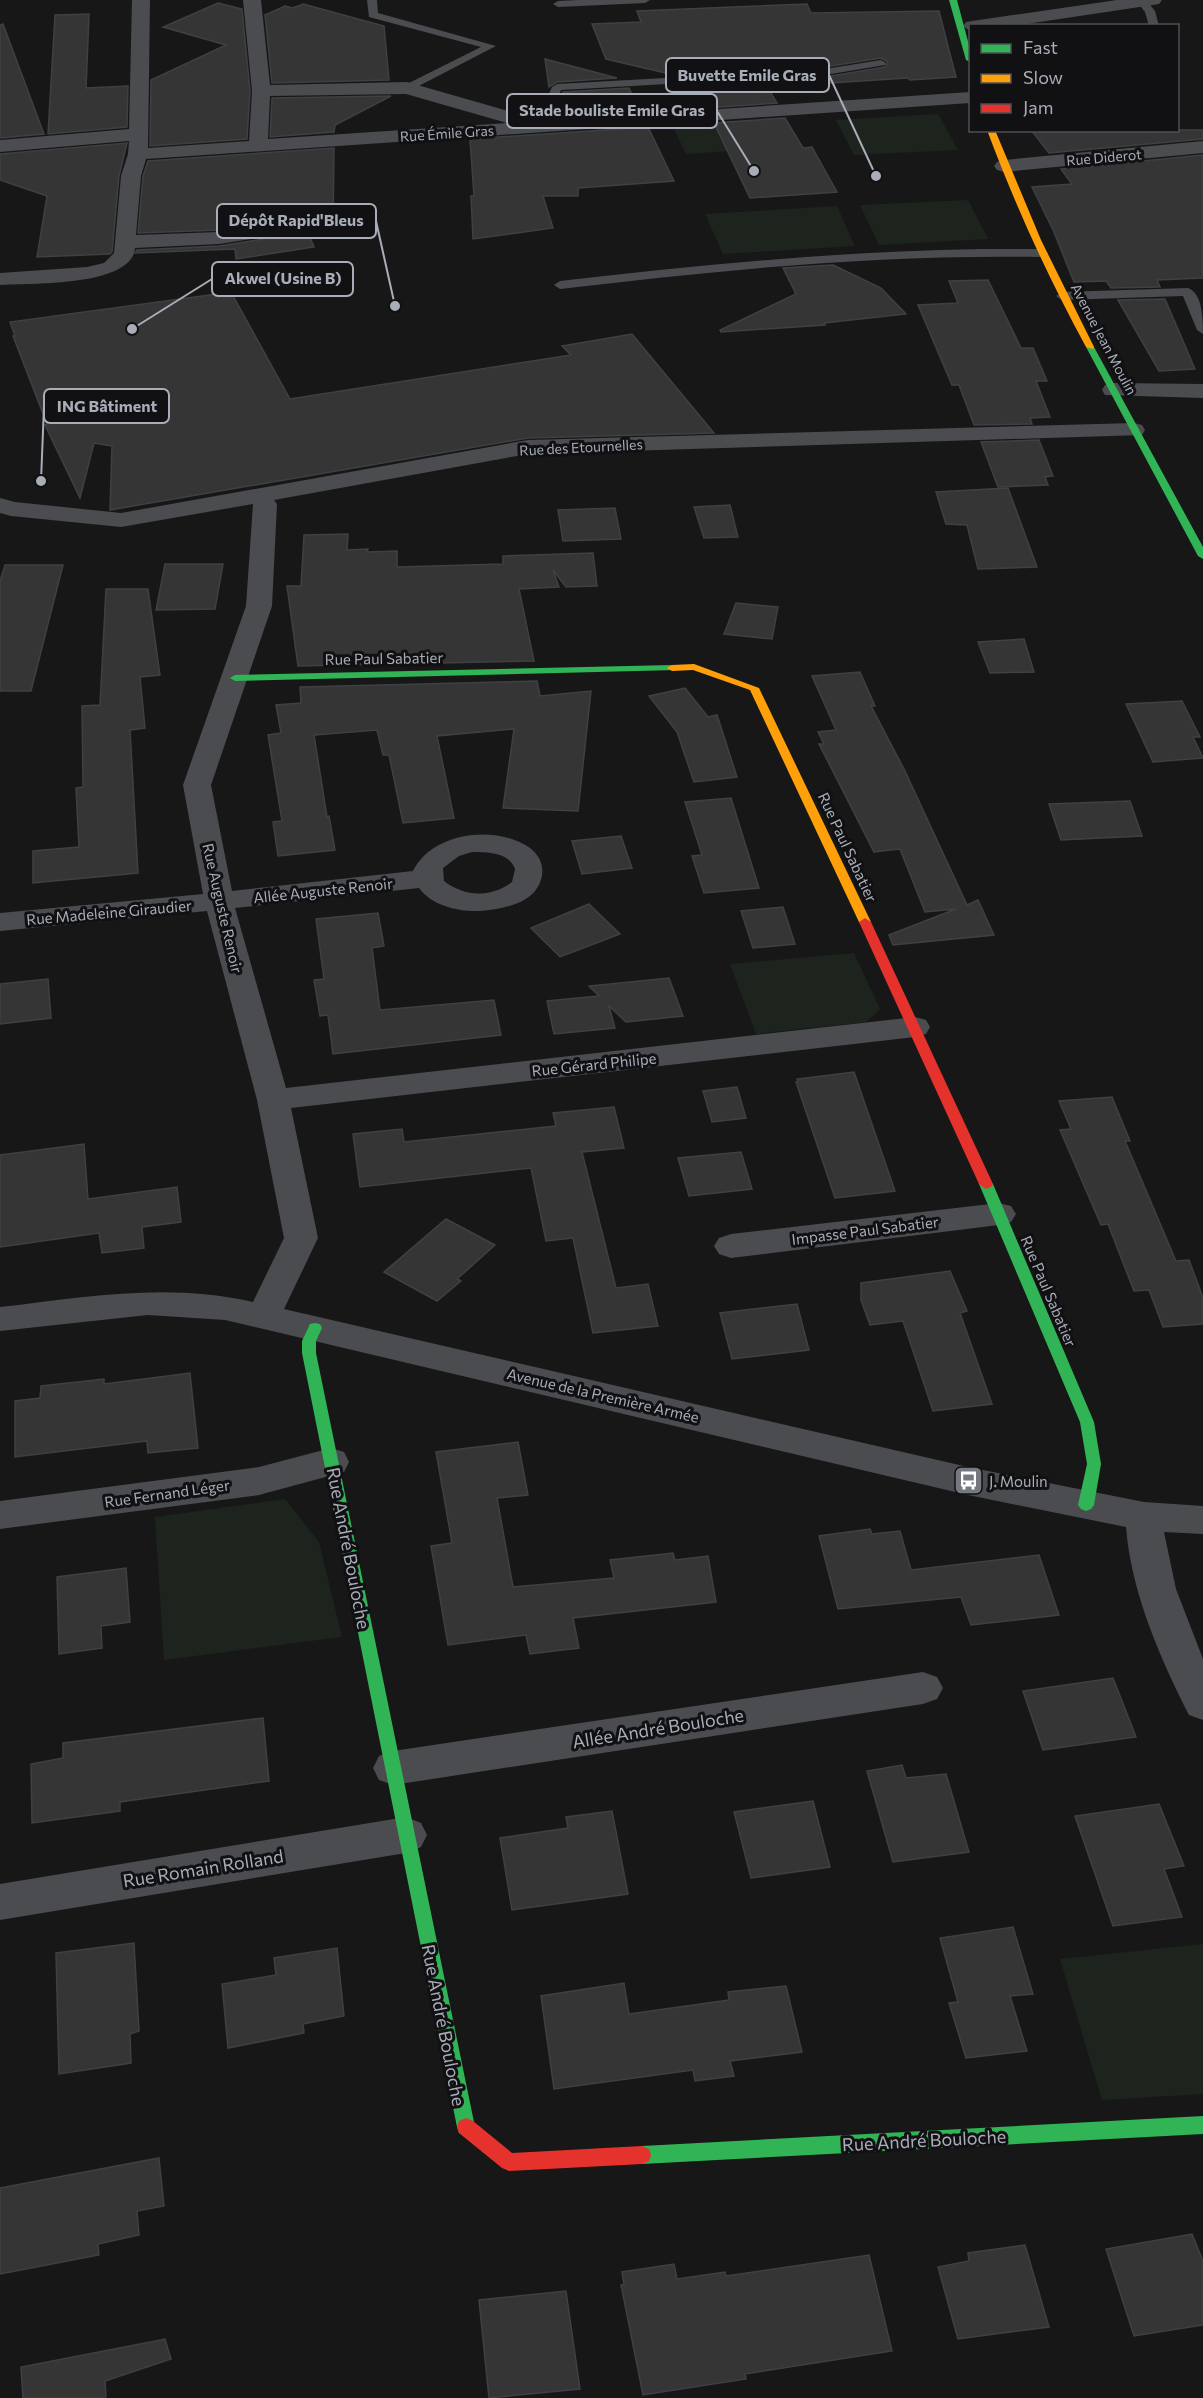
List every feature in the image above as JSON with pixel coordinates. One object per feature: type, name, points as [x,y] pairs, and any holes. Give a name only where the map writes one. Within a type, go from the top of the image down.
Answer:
[{"type":"street","points":[[0,279],[87,273],[111,267],[124,255],[127,242],[131,176],[138,144],[141,0]]},
{"type":"street","points":[[252,0],[261,91],[258,146]]},
{"type":"street","points":[[953,0],[968,26],[969,43]]},
{"type":"street","points":[[982,24],[1148,1]]},
{"type":"street","points":[[261,91],[407,88],[512,118],[526,127]]},
{"type":"street","name":"Rue Émile Gras","points":[[0,146],[138,144],[258,146],[969,98]]},
{"type":"street","name":"Avenue Jean Moulin","points":[[992,132],[1004,166],[1062,296],[1203,556]]},
{"type":"street","name":"Rue Diderot","points":[[1004,166],[1203,147]]},
{"type":"street","points":[[127,242],[219,238],[282,228]]},
{"type":"street","points":[[1113,390],[1203,391]]},
{"type":"street","name":"Rue des Etournelles","points":[[4,510],[121,520],[528,447],[1134,430]]},
{"type":"street","name":"Rue Auguste Renoir","points":[[259,496],[265,504],[259,606],[236,678],[196,785],[219,902],[273,1100],[301,1238],[262,1316]]},
{"type":"street","name":"Rue Paul Sabatier","points":[[236,678],[694,667],[754,688],[915,1027],[999,1214],[1087,1422],[1094,1448],[1094,1482],[1086,1505]]},
{"type":"street","name":"Allée Auguste Renoir","points":[[219,902],[428,878]]},
{"type":"street","name":"Rue Madeleine Giraudier","points":[[0,922],[219,902]]},
{"type":"street","name":"Rue Gérard Philipe","points":[[273,1100],[915,1027]]},
{"type":"street","name":"Impasse Paul Sabatier","points":[[731,1246],[999,1214]]},
{"type":"street","name":"Avenue de la Première Armée","points":[[0,1319],[148,1303],[206,1306],[315,1328],[968,1481],[1144,1516],[1203,1520]]},
{"type":"street","name":"Rue André Bouloche","points":[[315,1328],[309,1341],[309,1353],[464,2125],[509,2163],[1203,2125]]},
{"type":"street","name":"Rue Fernand Léger","points":[[0,1515],[259,1481],[331,1462]]},
{"type":"street","points":[[1144,1516],[1145,1545],[1170,1629],[1203,1704]]},
{"type":"street","name":"Allée André Bouloche","points":[[393,1768],[923,1688]]},
{"type":"street","name":"Rue Romain Rolland","points":[[0,1902],[406,1835]]},
{"type":"lane","points":[[372,0],[374,15],[491,46],[407,88]]},
{"type":"lane","points":[[558,4],[645,0]]},
{"type":"lane","points":[[1148,1],[1153,24]]},
{"type":"lane","points":[[526,127],[545,115],[557,87],[825,72],[881,63]]},
{"type":"lane","points":[[560,285],[701,268],[862,254],[1042,253]]},
{"type":"lane","points":[[1062,296],[1188,292],[1203,330]]},
{"type":"shaded area","points":[[938,114],[958,150],[854,155],[836,120]]},
{"type":"shaded area","points":[[775,120],[790,147],[686,154],[673,127]]},
{"type":"shaded area","points":[[968,200],[988,239],[879,245],[860,205]]},
{"type":"shaded area","points":[[837,206],[855,246],[723,254],[705,214]]},
{"type":"shaded area","points":[[854,953],[880,1009],[866,1022],[756,1034],[730,964]]},
{"type":"shaded area","points":[[285,1499],[319,1542],[342,1637],[164,1660],[155,1517]]},
{"type":"shaded area","points":[[1203,1944],[1203,2094],[1102,2100],[1060,1959]]},
{"type":"building","points":[[218,3],[242,9],[250,91],[247,139],[150,146],[151,80],[226,45],[163,27]]},
{"type":"building","points":[[303,4],[384,26],[389,80],[272,83],[265,15],[285,6],[293,8]]},
{"type":"building","points":[[807,4],[811,13],[939,11],[956,77],[767,87],[777,103],[707,108],[696,85],[825,77],[885,67],[888,62],[881,58],[825,67],[674,75],[606,59],[592,24],[641,22],[637,11]]},
{"type":"building","points":[[89,14],[86,88],[128,86],[127,127],[48,134],[55,15]]},
{"type":"building","points":[[3,24],[44,134],[0,138],[0,25]]},
{"type":"building","points":[[545,59],[617,78],[557,82],[549,87]]},
{"type":"building","points":[[629,88],[640,112],[554,118],[553,112],[563,92]]},
{"type":"building","points":[[391,96],[335,125],[334,132],[270,137],[272,98]]},
{"type":"building","points":[[785,118],[803,148],[812,147],[837,192],[750,198],[714,123]]},
{"type":"building","points":[[648,127],[674,181],[578,188],[578,196],[543,196],[553,228],[473,239],[471,196],[474,196],[470,139]]},
{"type":"building","points":[[1203,130],[1203,139],[1049,153],[1033,132]]},
{"type":"building","points":[[127,143],[119,176],[112,252],[110,254],[37,257],[47,196],[0,180],[0,154]]},
{"type":"building","points":[[334,148],[333,233],[308,233],[314,247],[236,259],[235,249],[135,253],[137,250],[219,246],[283,236],[291,233],[294,228],[290,222],[282,220],[219,230],[138,233],[143,176],[148,161]]},
{"type":"building","points":[[1203,155],[1203,278],[1157,280],[1160,287],[1111,288],[1106,281],[1074,282],[1054,232],[1032,187],[1072,184],[1061,169]]},
{"type":"building","points":[[833,265],[881,288],[906,314],[824,323],[825,325],[721,332],[720,330],[796,294],[783,268]]},
{"type":"building","points":[[988,280],[1021,348],[1033,348],[1047,381],[1036,381],[1050,417],[1030,418],[1032,424],[974,425],[959,385],[952,385],[918,305],[958,303],[949,281]]},
{"type":"building","points":[[231,292],[290,399],[571,355],[562,346],[632,334],[714,433],[528,438],[110,510],[112,446],[94,443],[80,498],[45,425],[47,424],[13,336],[15,336],[10,322]]},
{"type":"building","points":[[1165,299],[1195,369],[1159,371],[1118,300]]},
{"type":"building","points":[[1039,440],[1053,476],[1045,477],[1048,485],[998,487],[981,442]]},
{"type":"building","points":[[1008,488],[1037,567],[978,569],[967,525],[946,524],[936,492]]},
{"type":"building","points":[[730,505],[738,537],[704,538],[694,507]]},
{"type":"building","points":[[615,508],[621,539],[563,541],[558,510]]},
{"type":"building","points":[[348,534],[347,550],[397,551],[397,567],[503,564],[503,556],[593,553],[597,586],[566,587],[553,570],[559,587],[519,589],[534,661],[298,666],[287,586],[301,586],[304,535]]},
{"type":"building","points":[[165,564],[223,564],[215,609],[156,610]]},
{"type":"building","points":[[5,565],[63,565],[31,691],[0,691],[0,581]]},
{"type":"building","points":[[106,589],[148,589],[160,675],[140,677],[145,728],[130,730],[138,873],[33,883],[33,851],[79,847],[76,788],[83,787],[82,706],[100,705]]},
{"type":"building","points":[[736,603],[778,607],[772,639],[724,634]]},
{"type":"building","points":[[1024,639],[1034,672],[990,673],[978,642]]},
{"type":"building","points":[[860,672],[875,706],[871,706],[905,771],[967,905],[978,900],[994,935],[893,945],[889,935],[956,909],[925,912],[900,849],[874,852],[819,744],[824,744],[818,732],[836,730],[812,676]]},
{"type":"building","points":[[537,681],[540,696],[591,691],[578,811],[503,808],[514,729],[437,736],[454,818],[403,823],[389,755],[383,755],[377,730],[314,735],[327,817],[329,816],[335,850],[278,856],[273,822],[282,821],[268,735],[281,733],[276,705],[301,703],[300,687]]},
{"type":"building","points":[[685,688],[708,717],[717,715],[737,777],[694,782],[677,732],[649,696]]},
{"type":"building","points":[[1182,701],[1200,737],[1193,737],[1203,758],[1153,762],[1126,704]]},
{"type":"building","points":[[731,798],[759,888],[704,893],[692,856],[702,855],[685,802]]},
{"type":"building","points":[[1130,801],[1142,836],[1061,840],[1049,804]]},
{"type":"building","points":[[621,836],[632,868],[582,874],[572,841]]},
{"type":"building","points":[[589,904],[620,934],[560,957],[531,928]]},
{"type":"building","points":[[783,907],[795,944],[753,948],[741,911]]},
{"type":"building","points":[[378,913],[384,946],[372,948],[380,1010],[494,1000],[501,1035],[333,1054],[328,1015],[320,1016],[314,980],[324,979],[316,919]]},
{"type":"building","points":[[669,978],[683,1016],[626,1022],[609,1006],[615,1028],[554,1034],[547,1001],[599,996],[589,986]]},
{"type":"building","points":[[48,979],[51,1018],[0,1024],[0,984]]},
{"type":"building","points":[[854,1072],[895,1191],[835,1198],[796,1082],[797,1079]]},
{"type":"building","points":[[737,1087],[746,1118],[712,1122],[703,1091]]},
{"type":"building","points":[[1112,1097],[1130,1141],[1125,1141],[1176,1261],[1189,1260],[1203,1298],[1203,1324],[1163,1327],[1149,1290],[1134,1291],[1108,1224],[1101,1225],[1060,1130],[1071,1129],[1059,1101]]},
{"type":"building","points":[[614,1107],[624,1148],[582,1152],[616,1288],[648,1284],[658,1326],[593,1333],[573,1238],[546,1241],[531,1168],[360,1187],[353,1134],[402,1129],[404,1142],[556,1126],[553,1113]]},
{"type":"building","points":[[84,1144],[88,1199],[177,1187],[181,1222],[142,1227],[144,1248],[102,1253],[99,1233],[0,1247],[0,1155]]},
{"type":"building","points":[[741,1152],[752,1189],[689,1196],[678,1158]]},
{"type":"building","points":[[446,1219],[495,1245],[457,1279],[461,1281],[437,1301],[384,1272]]},
{"type":"building","points":[[950,1271],[967,1311],[960,1313],[992,1404],[933,1411],[903,1321],[870,1325],[861,1300],[861,1283]]},
{"type":"building","points":[[797,1304],[809,1350],[732,1359],[720,1313]]},
{"type":"building","points":[[190,1373],[198,1448],[148,1453],[147,1441],[15,1457],[15,1401],[40,1398],[41,1386],[104,1379],[104,1384]]},
{"type":"building","points":[[518,1442],[528,1495],[497,1498],[513,1587],[614,1578],[610,1560],[673,1553],[675,1560],[708,1556],[716,1602],[573,1618],[579,1648],[530,1654],[526,1635],[448,1645],[431,1546],[452,1543],[436,1452]]},
{"type":"building","points":[[870,1529],[872,1534],[900,1531],[911,1570],[1039,1555],[1059,1615],[971,1625],[961,1597],[838,1609],[819,1536]]},
{"type":"building","points":[[126,1568],[130,1622],[101,1626],[102,1648],[59,1654],[57,1577]]},
{"type":"building","points":[[1113,1678],[1136,1737],[1043,1750],[1023,1691]]},
{"type":"building","points":[[263,1718],[269,1781],[120,1802],[120,1811],[32,1823],[31,1764],[63,1758],[63,1743]]},
{"type":"building","points":[[902,1765],[906,1778],[946,1774],[969,1852],[893,1862],[867,1771]]},
{"type":"building","points":[[813,1801],[830,1867],[751,1878],[734,1812]]},
{"type":"building","points":[[1159,1804],[1184,1866],[1164,1869],[1182,1917],[1113,1926],[1075,1816]]},
{"type":"building","points":[[612,1811],[628,1894],[512,1910],[500,1838],[568,1828],[566,1817]]},
{"type":"building","points":[[1013,1927],[1033,1994],[1010,1996],[1027,2051],[966,2058],[949,2003],[958,2002],[940,1938]]},
{"type":"building","points":[[134,1943],[139,2031],[130,2034],[131,2063],[59,2074],[56,1953]]},
{"type":"building","points":[[337,1948],[344,2016],[303,2024],[304,2033],[228,2048],[222,1984],[276,1975],[274,1958]]},
{"type":"building","points":[[624,1983],[629,2014],[729,2000],[728,1992],[786,1986],[802,2052],[730,2061],[734,2076],[695,2081],[693,2070],[554,2089],[541,1996]]},
{"type":"building","points":[[159,2158],[164,2206],[137,2211],[139,2235],[98,2244],[99,2255],[0,2274],[0,2188]]},
{"type":"building","points":[[1192,2234],[1203,2261],[1203,2325],[1134,2336],[1106,2249]]},
{"type":"building","points":[[1025,2245],[1049,2327],[958,2339],[938,2267],[969,2261],[968,2253]]},
{"type":"building","points":[[869,2255],[892,2351],[745,2374],[746,2379],[643,2395],[621,2285],[624,2285],[622,2272],[674,2264],[677,2279],[725,2272],[726,2276]]},
{"type":"building","points":[[566,2291],[580,2389],[489,2398],[479,2300]]},
{"type":"building","points":[[165,2339],[171,2359],[105,2381],[106,2398],[23,2398],[21,2367]]},
{"type":"traffic: fast","points":[[953,0],[969,56]]},
{"type":"traffic: fast","points":[[1090,347],[1203,556]]},
{"type":"traffic: fast","points":[[235,678],[672,668]]},
{"type":"traffic: fast","points":[[986,1184],[1087,1422],[1094,1464],[1086,1505]]},
{"type":"traffic: fast","points":[[315,1328],[309,1341],[309,1353],[466,2127]]},
{"type":"traffic: fast","points":[[642,2155],[1203,2125]]},
{"type":"traffic: slow","points":[[992,132],[1036,240],[1090,347]]},
{"type":"traffic: slow","points":[[672,668],[694,667],[754,688],[865,922]]},
{"type":"traffic: jam","points":[[865,922],[986,1184]]},
{"type":"traffic: jam","points":[[466,2127],[509,2162],[642,2155]]},
{"type":"place","name":"Stade bouliste Emile Gras","points":[[754,171]]},
{"type":"place","name":"Buvette Emile Gras","points":[[876,176]]},
{"type":"place","name":"Dépôt Rapid'Bleus","points":[[395,306]]},
{"type":"place","name":"Akwel (Usine B)","points":[[132,329]]},
{"type":"place","name":"ING Bâtiment","points":[[41,481]]},
{"type":"place","name":"J. Moulin","points":[[968,1481]]}]
